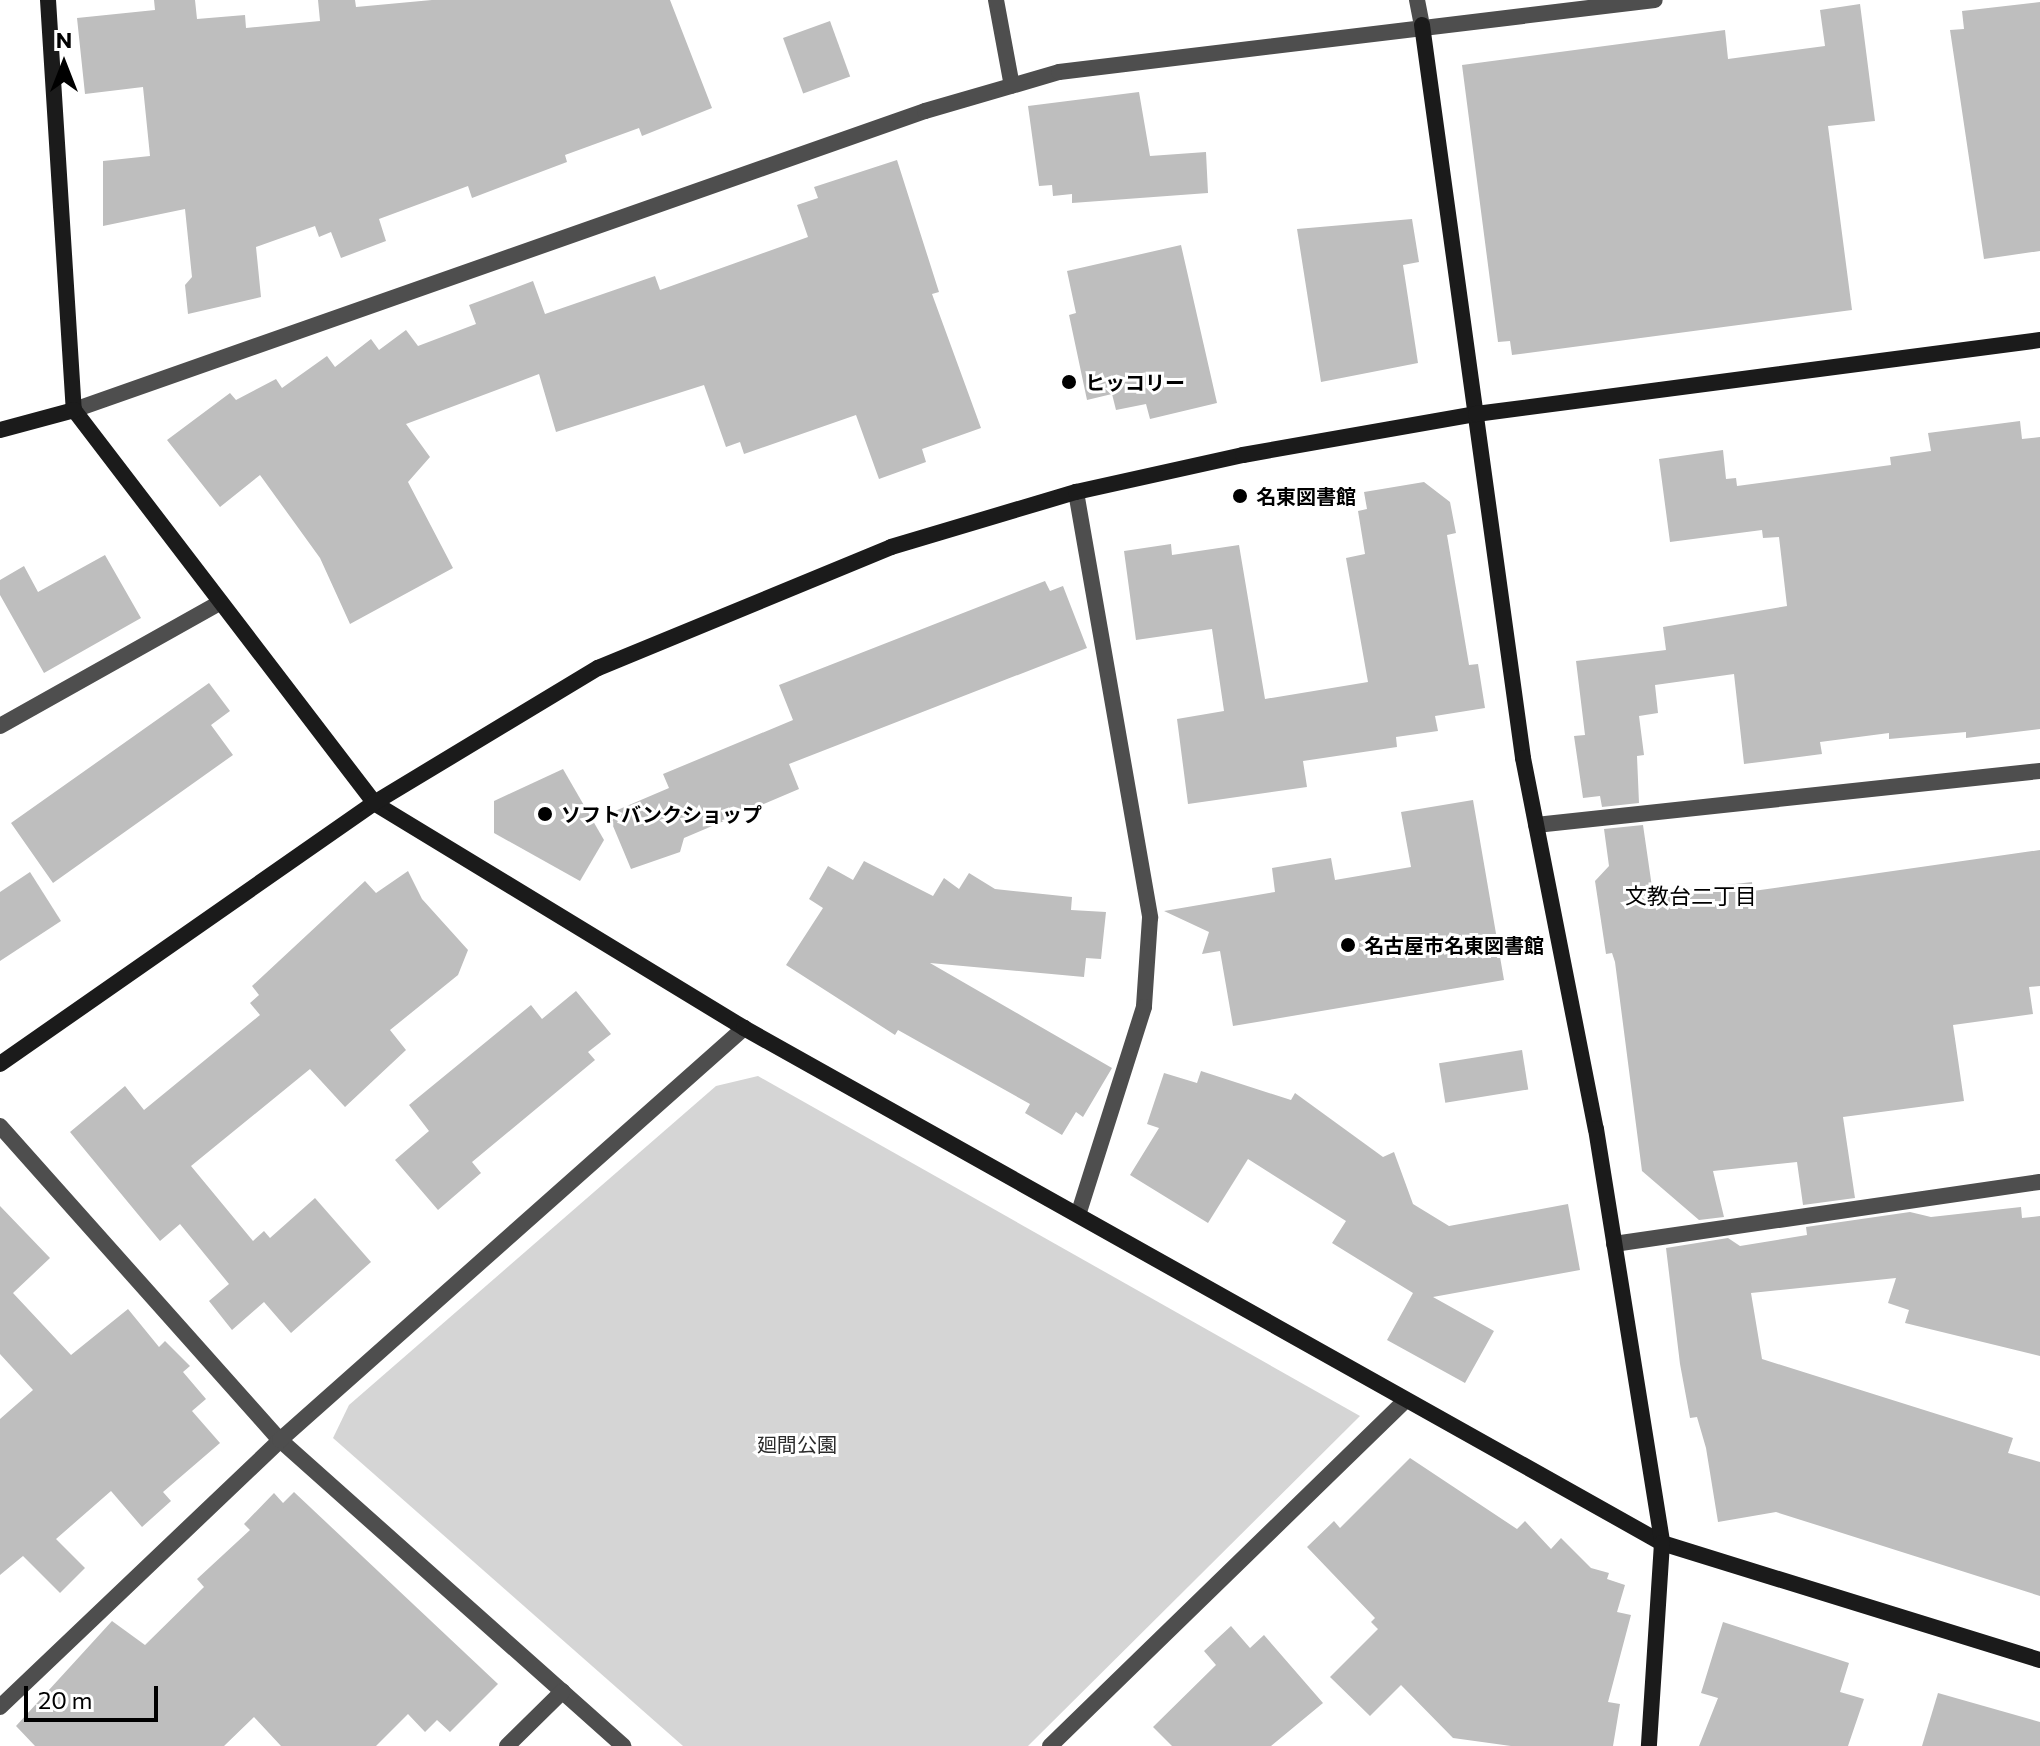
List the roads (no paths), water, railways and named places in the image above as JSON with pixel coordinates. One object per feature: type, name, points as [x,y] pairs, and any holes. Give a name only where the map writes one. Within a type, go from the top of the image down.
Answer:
[{"type":"street","points":[[48,0],[74,410],[374,803],[744,1028],[1662,1543],[2040,1660]]},
{"type":"street","points":[[996,0],[1012,86]]},
{"type":"street","points":[[1417,0],[1536,825],[1614,1244],[1662,1543],[1649,1746]]},
{"type":"street","points":[[0,430],[74,410],[1059,72],[1422,25],[1655,0]]},
{"type":"street","points":[[0,1064],[374,803],[598,668],[891,547],[1076,492],[1476,414],[2040,340]]},
{"type":"street","points":[[1076,492],[1150,918],[1144,1007],[1078,1215]]},
{"type":"street","points":[[0,726],[221,602]]},
{"type":"street","points":[[1536,825],[2040,771]]},
{"type":"street","points":[[0,1707],[280,1440],[744,1028]]},
{"type":"street","points":[[0,1126],[280,1440],[624,1746]]},
{"type":"street","points":[[1614,1244],[2040,1182]]},
{"type":"street","points":[[1050,1746],[1406,1400]]},
{"type":"street","points":[[507,1746],[563,1691]]},
{"type":"place","name":"ヒッコリー","points":[[1069,382]]},
{"type":"place","name":"名東図書館","points":[[1240,496]]},
{"type":"place","name":"ソフトバンクショップ","points":[[545,814]]},
{"type":"place","name":"名古屋市名東図書館","points":[[1348,945]]},
{"type":"district","name":"文教台二丁目","points":[[1691,896]]},
{"type":"park label","name":"廻間公園","points":[[797,1444]]}]
